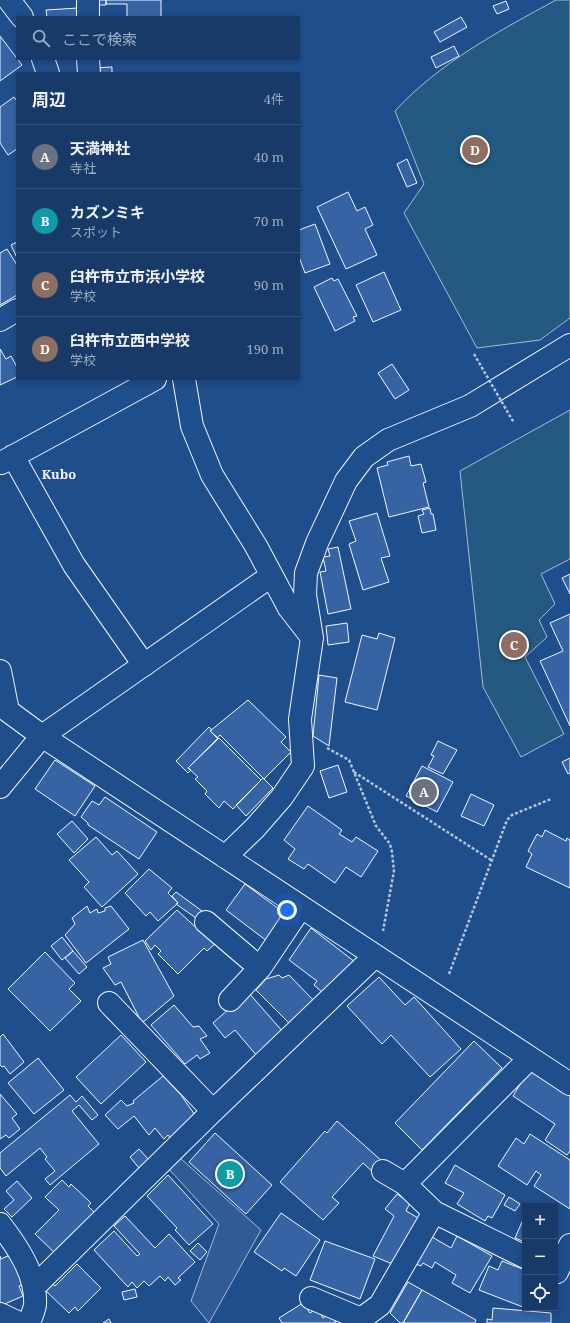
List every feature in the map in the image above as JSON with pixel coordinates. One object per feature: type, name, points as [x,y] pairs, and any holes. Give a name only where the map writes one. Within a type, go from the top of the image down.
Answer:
[{"type":"street","points":[[9,0],[21,16]]},
{"type":"street","points":[[88,0],[88,16]]},
{"type":"street","points":[[43,60],[48,72]]},
{"type":"street","points":[[88,60],[88,72]]},
{"type":"street","points":[[0,320],[16,311]]},
{"type":"street","points":[[225,857],[255,828],[277,802],[303,766],[300,719],[312,638],[305,595],[306,573],[320,537],[346,481],[364,457],[388,440],[470,406],[570,345]]},
{"type":"street","points":[[144,665],[74,565],[7,460],[152,380]]},
{"type":"street","points":[[184,380],[192,426],[212,475],[256,546],[289,608],[312,638]]},
{"type":"street","points":[[0,787],[42,736],[271,576]]},
{"type":"street","points":[[0,672],[8,711],[42,736],[570,1084]]},
{"type":"street","points":[[230,1000],[260,968],[301,907]]},
{"type":"street","points":[[206,922],[260,968]]},
{"type":"street","points":[[34,1287],[375,956]]},
{"type":"street","points":[[109,1003],[213,1112]]},
{"type":"street","points":[[405,1184],[530,1058]]},
{"type":"street","points":[[383,1170],[405,1184],[434,1212],[522,1256]]},
{"type":"street","points":[[311,1298],[349,1320],[361,1319],[380,1305],[434,1212]]},
{"type":"street","points":[[0,1224],[18,1246],[34,1287],[35,1306],[30,1323]]},
{"type":"street","points":[[558,1270],[570,1245]]},
{"type":"street","points":[[0,1314],[19,1323]]},
{"type":"path","points":[[474,354],[514,423]]},
{"type":"path","points":[[349,760],[376,826],[390,844],[392,852],[394,871],[381,940],[375,956]]},
{"type":"path","points":[[354,771],[491,860]]},
{"type":"path","points":[[440,998],[506,820],[512,815],[551,799]]},
{"type":"shaded area","points":[[556,0],[570,0],[570,318],[540,340],[477,348],[404,213],[424,184],[395,111],[412,94],[450,63],[492,36]]},
{"type":"shaded area","points":[[570,410],[570,559],[541,574],[555,604],[539,620],[547,637],[525,657],[564,734],[521,757],[483,687],[460,471]]},
{"type":"shaded area","points":[[180,1158],[261,1230],[209,1323],[191,1301],[219,1224],[168,1168]]},
{"type":"building","points":[[99,0],[106,0],[106,5],[99,5]]},
{"type":"building","points":[[106,0],[161,0],[161,16],[127,16],[127,4],[106,4]]},
{"type":"building","points":[[506,1],[509,9],[497,14],[493,6]]},
{"type":"building","points":[[78,8],[78,16],[47,16],[46,10]]},
{"type":"building","points":[[461,17],[467,27],[440,42],[434,32]]},
{"type":"building","points":[[0,36],[16,57],[16,60],[18,60],[22,65],[0,81]]},
{"type":"building","points":[[454,46],[459,56],[436,68],[431,57]]},
{"type":"building","points":[[112,67],[112,72],[95,72],[95,68]]},
{"type":"building","points":[[14,97],[16,100],[16,150],[8,155],[0,143],[0,107]]},
{"type":"building","points":[[407,159],[417,183],[407,187],[397,164]]},
{"type":"building","points":[[348,192],[357,211],[365,207],[373,225],[365,229],[377,255],[346,269],[317,207]]},
{"type":"building","points":[[315,224],[330,264],[305,273],[300,260],[300,230]]},
{"type":"building","points":[[16,242],[16,256],[11,245]]},
{"type":"building","points":[[7,249],[16,263],[16,296],[0,305],[0,253]]},
{"type":"building","points":[[384,272],[401,310],[373,322],[356,285]]},
{"type":"building","points":[[332,278],[334,281],[338,279],[357,316],[353,317],[355,321],[335,331],[314,287]]},
{"type":"building","points":[[0,349],[6,359],[11,356],[16,365],[16,377],[0,385]]},
{"type":"building","points":[[392,364],[409,390],[395,399],[378,373]]},
{"type":"building","points":[[409,456],[411,466],[421,464],[426,482],[423,483],[429,507],[389,517],[377,468],[388,465],[387,462]]},
{"type":"building","points":[[430,508],[431,514],[433,514],[436,530],[422,533],[418,516],[424,514],[422,510]]},
{"type":"building","points":[[377,513],[390,556],[381,558],[389,582],[363,590],[349,544],[356,541],[349,521]]},
{"type":"building","points":[[338,547],[351,609],[328,614],[320,572],[326,571],[323,557],[330,556],[328,549]]},
{"type":"building","points":[[570,574],[570,594],[562,578]]},
{"type":"building","points":[[570,614],[570,726],[540,661],[563,651],[550,623]]},
{"type":"building","points":[[347,623],[349,642],[328,645],[326,626]]},
{"type":"building","points":[[379,633],[395,638],[377,710],[345,702],[362,635],[377,639]]},
{"type":"building","points":[[319,675],[337,678],[329,746],[313,736]]},
{"type":"building","points":[[248,700],[286,737],[281,742],[291,752],[264,779],[220,735],[217,738],[210,731]]},
{"type":"building","points":[[209,727],[212,730],[210,731],[218,738],[188,768],[191,770],[188,773],[176,761]]},
{"type":"building","points":[[219,738],[261,780],[233,809],[224,801],[219,808],[205,794],[207,791],[195,779],[198,777],[188,768]]},
{"type":"building","points":[[438,741],[457,750],[443,774],[428,767],[434,756],[431,755]]},
{"type":"building","points":[[570,758],[570,773],[568,774],[562,762]]},
{"type":"building","points":[[55,760],[95,786],[75,816],[35,789]]},
{"type":"building","points":[[338,765],[347,792],[329,798],[320,771]]},
{"type":"building","points":[[422,766],[453,782],[437,812],[406,796]]},
{"type":"building","points":[[263,778],[273,788],[246,816],[236,805]]},
{"type":"building","points":[[471,794],[494,805],[484,826],[461,816]]},
{"type":"building","points":[[105,797],[157,832],[139,859],[88,825],[88,823],[81,817],[92,801],[99,805]]},
{"type":"building","points":[[308,806],[342,830],[339,834],[352,842],[356,837],[378,851],[361,877],[346,867],[335,883],[308,864],[304,869],[288,859],[295,849],[284,840]]},
{"type":"building","points":[[72,821],[88,839],[74,853],[57,834]]},
{"type":"building","points":[[545,830],[566,841],[567,838],[570,840],[570,888],[526,867],[532,854],[528,851],[537,834],[542,837]]},
{"type":"building","points":[[96,837],[112,855],[117,851],[138,874],[102,907],[84,887],[89,882],[69,860]]},
{"type":"building","points":[[149,869],[172,888],[168,893],[178,903],[158,921],[150,912],[146,916],[125,893]]},
{"type":"building","points":[[245,884],[287,915],[267,941],[226,910]]},
{"type":"building","points":[[176,892],[202,911],[196,918],[176,904],[178,903],[172,896]]},
{"type":"building","points":[[87,906],[90,913],[97,909],[98,913],[105,911],[105,908],[111,906],[129,929],[86,963],[65,935],[75,924],[72,918]]},
{"type":"building","points":[[177,910],[202,933],[207,929],[219,940],[207,951],[204,948],[178,974],[158,954],[161,951],[155,945],[151,950],[145,941]]},
{"type":"building","points":[[311,928],[355,962],[323,993],[314,985],[317,981],[289,960]]},
{"type":"building","points":[[62,937],[73,951],[62,960],[51,946]]},
{"type":"building","points":[[143,940],[174,996],[142,1023],[121,982],[115,985],[103,968],[111,964],[108,957]]},
{"type":"building","points":[[73,951],[87,967],[79,974],[65,958]]},
{"type":"building","points":[[45,952],[75,983],[69,989],[81,1001],[50,1031],[8,989]]},
{"type":"building","points":[[279,975],[282,978],[289,975],[316,1003],[292,1026],[256,990],[266,979]]},
{"type":"building","points":[[379,977],[405,1005],[414,997],[461,1049],[430,1077],[391,1035],[382,1044],[347,1006]]},
{"type":"building","points":[[248,992],[284,1033],[257,1056],[235,1030],[225,1038],[213,1023]]},
{"type":"building","points":[[174,1005],[193,1027],[199,1026],[207,1036],[200,1039],[210,1053],[200,1059],[197,1055],[185,1064],[151,1025]]},
{"type":"building","points":[[3,1034],[24,1062],[10,1074],[4,1066],[2,1067],[0,1065],[0,1037]]},
{"type":"building","points":[[121,1035],[146,1062],[101,1104],[76,1077]]},
{"type":"building","points":[[474,1041],[502,1068],[422,1150],[395,1123]]},
{"type":"building","points":[[38,1058],[64,1090],[34,1114],[8,1083]]},
{"type":"building","points":[[530,1068],[570,1095],[570,1151],[567,1155],[545,1140],[555,1124],[513,1096]]},
{"type":"building","points":[[163,1076],[181,1095],[195,1115],[172,1140],[168,1135],[164,1139],[155,1128],[149,1135],[134,1116],[118,1129],[105,1115],[121,1100],[127,1106],[134,1103],[133,1101]]},
{"type":"building","points":[[0,1094],[17,1114],[12,1118],[20,1129],[9,1138],[6,1135],[0,1139]]},
{"type":"building","points":[[70,1095],[76,1102],[82,1096],[98,1115],[92,1120],[79,1105],[72,1111],[99,1144],[50,1185],[45,1179],[55,1171],[45,1159],[47,1157],[40,1148],[6,1176],[0,1168],[0,1153]]},
{"type":"building","points":[[337,1121],[383,1162],[374,1173],[363,1163],[332,1197],[339,1203],[323,1220],[280,1182],[325,1131],[327,1133]]},
{"type":"building","points":[[215,1133],[272,1185],[246,1214],[189,1162]]},
{"type":"building","points":[[530,1134],[570,1160],[570,1209],[534,1186],[541,1175],[536,1171],[527,1185],[498,1166],[516,1138],[524,1144]]},
{"type":"building","points":[[139,1149],[149,1160],[139,1168],[130,1157]]},
{"type":"building","points":[[455,1165],[505,1195],[492,1218],[488,1216],[485,1221],[457,1204],[464,1193],[445,1183]]},
{"type":"building","points":[[168,1175],[213,1224],[189,1245],[175,1230],[177,1228],[147,1196]]},
{"type":"building","points":[[62,1180],[69,1187],[71,1184],[91,1203],[88,1206],[96,1214],[57,1255],[35,1234],[59,1210],[45,1197]]},
{"type":"building","points":[[17,1181],[32,1198],[12,1217],[4,1209],[14,1200],[6,1191]]},
{"type":"building","points":[[397,1194],[410,1203],[406,1211],[420,1219],[395,1265],[373,1256],[394,1216],[385,1209]]},
{"type":"building","points":[[509,1197],[520,1204],[515,1211],[504,1205]]},
{"type":"building","points":[[281,1213],[320,1240],[296,1276],[284,1268],[282,1271],[254,1252]]},
{"type":"building","points":[[125,1216],[155,1248],[169,1234],[195,1262],[178,1278],[181,1280],[175,1285],[168,1277],[165,1281],[160,1276],[149,1286],[144,1281],[137,1288],[132,1282],[128,1287],[94,1250],[114,1231],[137,1256],[140,1254],[114,1226]]},
{"type":"building","points":[[522,1222],[522,1241],[515,1238]]},
{"type":"building","points":[[457,1236],[492,1256],[470,1293],[452,1283],[456,1275],[435,1262],[432,1268],[423,1263],[421,1266],[416,1264],[432,1237],[451,1248]]},
{"type":"building","points":[[325,1241],[375,1259],[360,1299],[310,1280]]},
{"type":"building","points":[[198,1243],[207,1252],[200,1260],[190,1251]]},
{"type":"building","points":[[12,1254],[25,1284],[19,1286],[23,1296],[0,1306],[0,1256],[1,1259]]},
{"type":"building","points":[[502,1261],[522,1269],[522,1307],[479,1290],[489,1266],[498,1270]]},
{"type":"building","points":[[77,1264],[101,1288],[78,1311],[75,1307],[69,1313],[46,1291],[53,1284],[55,1286]]},
{"type":"building","points":[[408,1282],[422,1290],[403,1323],[400,1323],[390,1313]]},
{"type":"building","points":[[135,1289],[137,1297],[124,1300],[122,1292]]},
{"type":"building","points":[[422,1290],[476,1320],[475,1323],[403,1323]]},
{"type":"building","points":[[303,1303],[310,1313],[317,1308],[323,1318],[330,1313],[336,1323],[282,1323],[279,1318]]},
{"type":"building","points":[[493,1308],[551,1313],[551,1323],[487,1323],[487,1319],[492,1320]]},
{"type":"building","points":[[109,1319],[111,1323],[103,1323]]},
{"type":"place","name":"臼杵市立西中学校","points":[[475,150]]},
{"type":"place","name":"臼杵市立市浜小学校","points":[[514,645]]},
{"type":"place","name":"天満神社","points":[[424,792]]},
{"type":"place","name":"カズンミキ","points":[[230,1174]]},
{"type":"district","name":"Kubo","points":[[59,474]]}]
